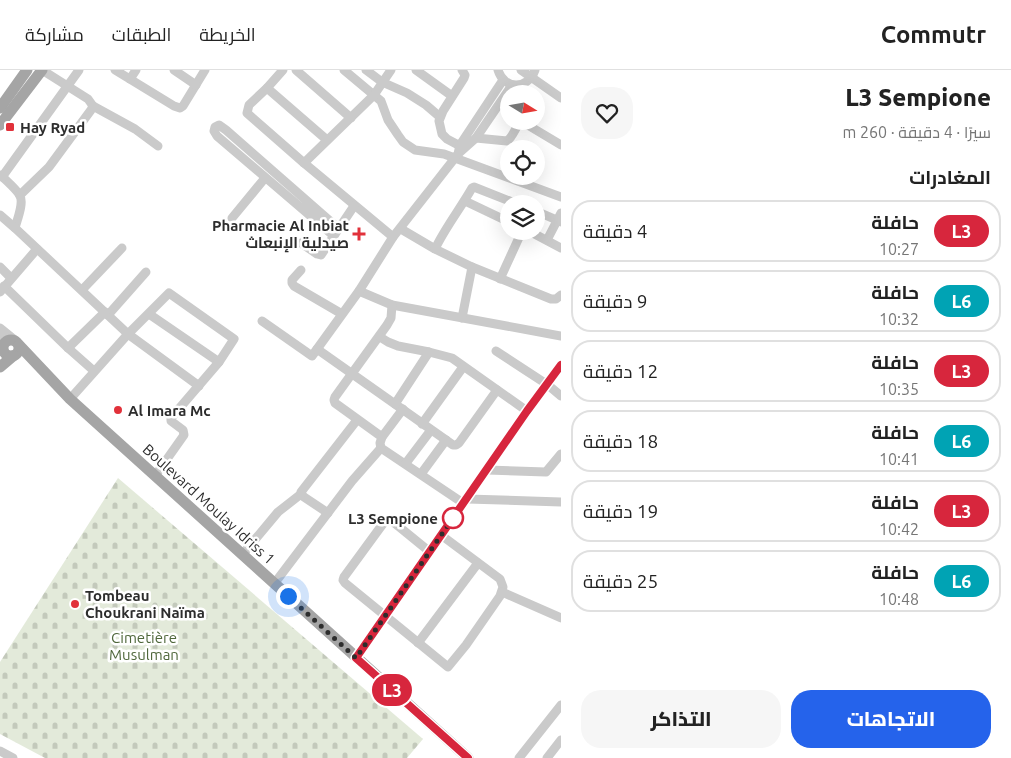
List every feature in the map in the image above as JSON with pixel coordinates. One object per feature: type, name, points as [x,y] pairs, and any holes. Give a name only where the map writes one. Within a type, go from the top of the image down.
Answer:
[{"type":"main road","points":[[0,108],[26,70]]},
{"type":"main road","points":[[0,125],[42,70]]},
{"type":"main road","name":"Boulevard Moulay Idriss 1","points":[[2,345],[6,354],[16,349],[43,371],[70,399],[468,758]]},
{"type":"main road","points":[[0,367],[16,349]]},
{"type":"street","points":[[42,70],[88,99],[92,106],[136,129],[158,146]]},
{"type":"street","points":[[15,228],[20,210],[20,195],[1,176],[79,70]]},
{"type":"street","points":[[115,70],[180,108],[205,70]]},
{"type":"street","points":[[130,79],[136,70]]},
{"type":"street","points":[[174,70],[196,85]]},
{"type":"street","points":[[283,70],[249,105],[247,113],[393,238]]},
{"type":"street","points":[[296,70],[351,118]]},
{"type":"street","points":[[344,70],[381,101],[388,120],[403,142],[415,150],[444,154],[459,152],[476,138],[500,103]]},
{"type":"street","points":[[366,70],[382,82],[408,93],[440,117]]},
{"type":"street","points":[[304,163],[374,95],[391,70]]},
{"type":"street","points":[[416,70],[452,96]]},
{"type":"street","points":[[462,70],[466,75],[440,117],[439,126],[442,134],[459,152],[560,194]]},
{"type":"street","points":[[498,70],[500,77],[512,85],[523,84],[533,74]]},
{"type":"street","points":[[521,70],[533,74],[561,98]]},
{"type":"street","points":[[262,321],[312,356],[359,291],[393,238],[459,152],[503,80]]},
{"type":"street","points":[[267,88],[327,140]]},
{"type":"street","points":[[20,195],[49,167],[92,106]]},
{"type":"street","points":[[476,138],[507,142],[512,138],[521,121],[561,145]]},
{"type":"street","points":[[297,198],[263,176],[245,153],[268,167],[297,198],[336,232]]},
{"type":"street","points":[[232,218],[268,167]]},
{"type":"street","points":[[435,249],[442,234],[472,188],[474,187],[500,197]]},
{"type":"street","points":[[465,201],[500,218]]},
{"type":"street","points":[[301,243],[320,256],[354,206]]},
{"type":"street","points":[[545,214],[560,218],[547,240],[561,248]]},
{"type":"street","points":[[0,216],[128,334],[199,386]]},
{"type":"street","points":[[401,229],[435,249],[500,279],[551,299],[556,300],[561,295]]},
{"type":"street","points":[[500,279],[518,240]]},
{"type":"street","points":[[82,290],[122,248]]},
{"type":"street","points":[[38,249],[2,289],[94,371]]},
{"type":"street","points":[[0,267],[11,278]]},
{"type":"street","points":[[462,318],[472,267]]},
{"type":"street","points":[[301,270],[292,280],[294,286],[342,314]]},
{"type":"street","points":[[68,348],[107,313],[146,272]]},
{"type":"street","points":[[359,291],[392,305],[561,336]]},
{"type":"street","points":[[70,399],[128,334],[169,293],[234,340],[219,362],[172,418],[172,421],[183,430],[184,434],[155,476]]},
{"type":"street","points":[[382,438],[335,404],[334,400],[380,337],[391,318],[392,305]]},
{"type":"street","points":[[149,314],[219,362]]},
{"type":"street","points":[[0,328],[16,349]]},
{"type":"street","points":[[380,337],[398,346],[452,358],[527,411]]},
{"type":"street","points":[[317,349],[453,445],[459,443],[497,390]]},
{"type":"street","points":[[496,351],[548,385],[561,396]]},
{"type":"street","points":[[395,404],[429,352]]},
{"type":"street","points":[[356,658],[561,365]]},
{"type":"street","points":[[422,424],[463,367]]},
{"type":"street","points":[[274,584],[352,481],[381,448],[382,438],[403,409]]},
{"type":"street","points":[[242,554],[278,512],[301,494],[302,490],[357,420]]},
{"type":"street","points":[[406,464],[430,430]]},
{"type":"street","points":[[421,474],[446,440]]},
{"type":"street","points":[[381,448],[465,501],[561,502]]},
{"type":"street","points":[[487,470],[546,472],[561,454]]},
{"type":"street","points":[[301,494],[328,513]]},
{"type":"street","points":[[430,552],[392,521],[388,520],[385,521],[343,580],[384,616],[448,667],[466,645],[500,596],[503,587],[500,579],[441,535]]},
{"type":"street","points":[[418,643],[478,563]]},
{"type":"street","points":[[502,592],[561,618]]},
{"type":"street","points":[[519,758],[561,705]]},
{"type":"street","points":[[547,758],[561,740]]},
{"type":"street","points":[[0,750],[11,758]]},
{"type":"green space","name":"Cimetière Musulman","points":[[118,478],[423,739],[407,758],[45,758],[0,734],[0,662]]},
{"type":"bus line","name":"L3","points":[[468,758],[356,658],[561,365]]},
{"type":"place","name":"Hay Ryad","points":[[10,127]]},
{"type":"place","name":"Pharmacie Al Inbiat صيدلية الإنبعاث","points":[[359,234]]},
{"type":"place","name":"Al Imara Mc","points":[[118,410]]},
{"type":"place","name":"L3 Sempione","points":[[453,518]]},
{"type":"place","name":"Tombeau Choukrani Naïma","points":[[75,604]]},
{"type":"route","points":[[288,596],[356,658],[453,518]]}]
